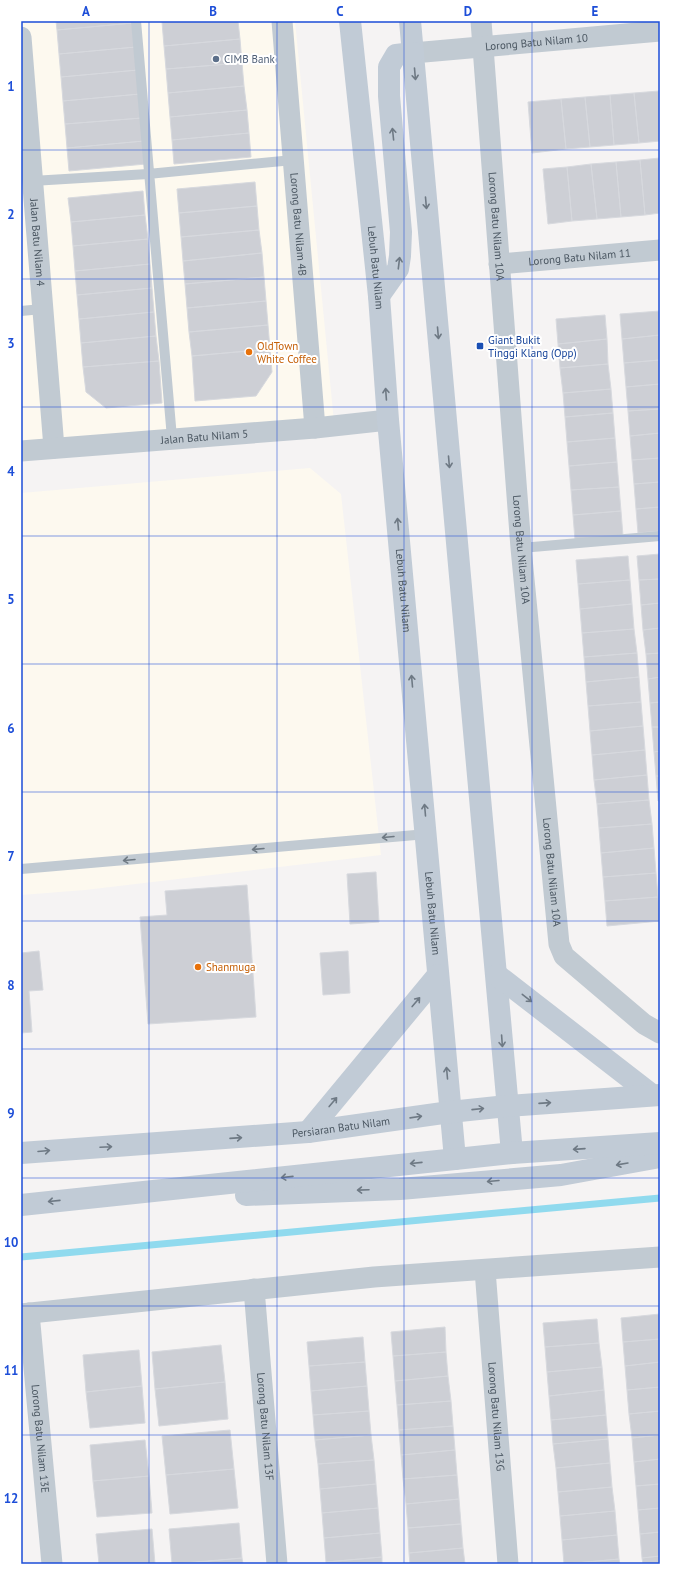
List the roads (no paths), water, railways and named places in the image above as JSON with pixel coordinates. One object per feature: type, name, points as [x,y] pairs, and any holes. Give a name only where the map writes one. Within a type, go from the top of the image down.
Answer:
[{"type":"main road","name":"Lebuh Batu Nilam","points":[[350,21],[379,296],[388,420],[427,834],[455,1159]]},
{"type":"main road","points":[[410,21],[512,1153]]},
{"type":"main road","points":[[379,296],[398,269],[401,232],[389,96],[389,67],[396,55],[413,53]]},
{"type":"main road","points":[[497,974],[656,1095]]},
{"type":"main road","points":[[308,1132],[438,975]]},
{"type":"main road","name":"Persiaran Batu Nilam","points":[[21,1153],[308,1132],[450,1112],[507,1106],[656,1095]]},
{"type":"main road","points":[[21,1205],[512,1153],[660,1143]]},
{"type":"main road","points":[[87,1198],[241,1195],[400,1189],[561,1175],[660,1157]]},
{"type":"street","name":"Lorong Batu Nilam 4B","points":[[282,21],[315,428]]},
{"type":"street","name":"Lorong Batu Nilam 10A","points":[[481,21],[521,548],[559,944],[564,956],[644,1024],[659,1033]]},
{"type":"street","name":"Lorong Batu Nilam 10","points":[[413,53],[660,31]]},
{"type":"street","name":"Jalan Batu Nilam 4","points":[[21,46],[27,182],[42,309],[54,448]]},
{"type":"street","name":"Lorong Batu Nilam 11","points":[[499,264],[660,250]]},
{"type":"street","name":"Jalan Batu Nilam 5","points":[[21,451],[315,428],[388,420]]},
{"type":"street","points":[[25,1314],[374,1277],[660,1257]]},
{"type":"street","name":"Lorong Batu Nilam 13G","points":[[485,1270],[508,1564]]},
{"type":"street","name":"Lorong Batu Nilam 13F","points":[[254,1289],[277,1564]]},
{"type":"street","name":"Lorong Batu Nilam 13E","points":[[25,1314],[52,1564]]},
{"type":"lane","points":[[136,21],[148,174],[172,438]]},
{"type":"lane","points":[[27,182],[148,174],[293,160]]},
{"type":"lane","points":[[21,311],[42,309]]},
{"type":"lane","points":[[521,548],[660,536]]},
{"type":"lane","points":[[21,870],[427,834]]},
{"type":"waterway","points":[[21,1257],[660,1198]]},
{"type":"place","name":"CIMB Bank","points":[[216,59]]},
{"type":"place","name":"Giant Bukit Tinggi Klang (Opp)","points":[[480,346]]},
{"type":"place","name":"OldTown White Coffee","points":[[249,352]]},
{"type":"place","name":"Shanmuga","points":[[198,967]]}]
